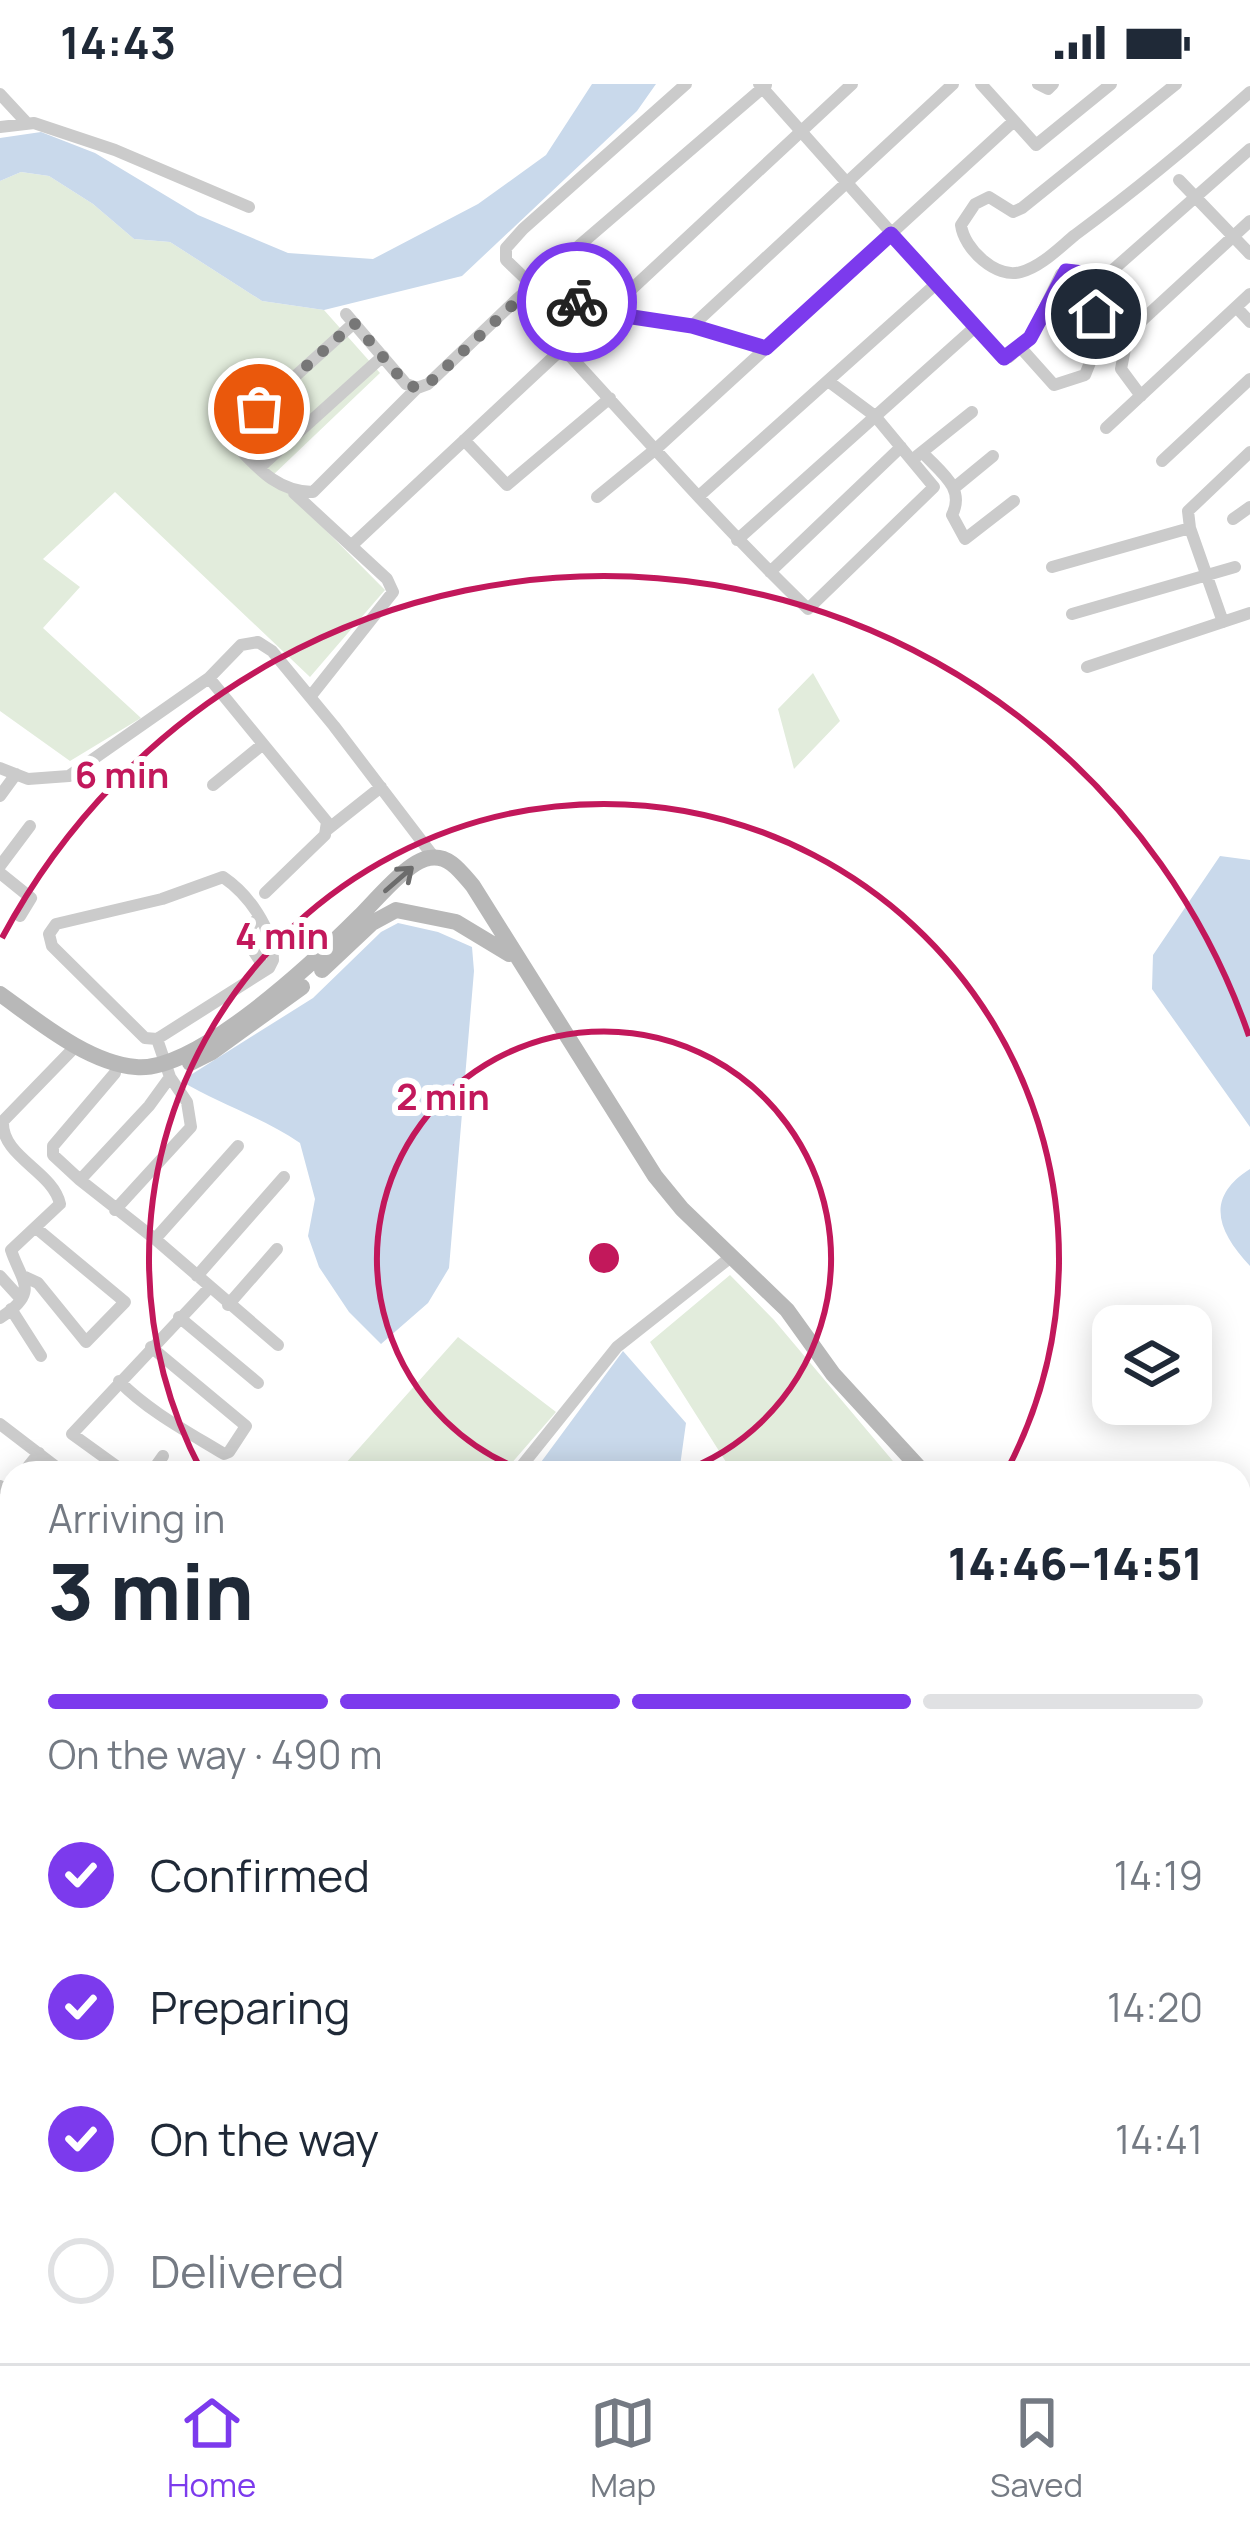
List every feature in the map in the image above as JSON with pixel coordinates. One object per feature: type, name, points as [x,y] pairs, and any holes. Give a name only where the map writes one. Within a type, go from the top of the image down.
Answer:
[{"type":"main road","points":[[0,994],[105,1058],[168,1070],[301,976],[422,860],[433,856],[446,860],[465,877],[655,1175],[682,1209],[787,1310],[833,1374],[913,1461]]},
{"type":"main road","points":[[0,1005],[71,1051],[115,1073],[135,1077],[212,1052],[284,1002],[372,923],[396,910],[456,922],[483,935],[518,963]]},
{"type":"street","points":[[686,84],[506,248],[506,260],[533,286],[606,313],[692,326],[766,348]]},
{"type":"street","points":[[606,313],[852,84]]},
{"type":"street","points":[[692,326],[953,84]]},
{"type":"street","points":[[981,84],[1036,145],[1111,84]]},
{"type":"street","points":[[1038,84],[1048,89],[1053,84]]},
{"type":"street","points":[[1176,84],[1022,208],[1013,212],[989,197],[975,204],[961,225],[962,235],[993,268],[1018,274],[1128,194],[1250,92]]},
{"type":"street","points":[[417,388],[406,384],[350,319],[228,437],[278,487],[313,492],[417,388],[428,384],[763,85],[845,184],[1004,358],[1020,347],[1066,271],[1083,273],[1096,314],[1105,325],[1085,375],[1054,385],[1020,347]]},
{"type":"street","points":[[0,94],[26,122]]},
{"type":"street","points":[[597,497],[657,448],[1015,121]]},
{"type":"street","points":[[0,127],[26,122],[115,150],[249,207]]},
{"type":"street","points":[[1090,290],[1250,148]]},
{"type":"street","points":[[1179,179],[1250,254]]},
{"type":"street","points":[[1141,396],[1121,370],[1127,338],[1250,221]]},
{"type":"street","points":[[699,496],[936,284]]},
{"type":"street","points":[[1106,428],[1250,294]]},
{"type":"street","points":[[518,299],[737,540],[808,609],[934,488],[917,456]]},
{"type":"street","points":[[1236,307],[1250,322]]},
{"type":"street","points":[[737,540],[974,328]]},
{"type":"street","points":[[351,546],[563,348]]},
{"type":"street","points":[[259,468],[382,356]]},
{"type":"street","points":[[1162,461],[1250,379]]},
{"type":"street","points":[[828,381],[875,416],[901,447],[954,488],[959,500],[952,514],[968,540],[1014,501]]},
{"type":"street","points":[[464,440],[507,485],[610,398]]},
{"type":"street","points":[[917,456],[972,412]]},
{"type":"street","points":[[770,572],[901,447]]},
{"type":"street","points":[[1223,622],[1188,511],[1250,452]]},
{"type":"street","points":[[954,488],[993,456]]},
{"type":"street","points":[[293,492],[386,579],[392,592],[310,697]]},
{"type":"street","points":[[1233,519],[1250,507]]},
{"type":"street","points":[[1052,567],[1190,528]]},
{"type":"street","points":[[1072,614],[1235,567]]},
{"type":"street","points":[[1087,667],[1250,613]]},
{"type":"street","points":[[0,768],[28,779],[69,776],[208,678],[241,645],[257,642],[272,651],[310,697],[433,856]]},
{"type":"street","points":[[208,678],[323,815],[328,829]]},
{"type":"street","points":[[213,785],[263,744]]},
{"type":"street","points":[[0,796],[16,774]]},
{"type":"street","points":[[265,893],[328,829],[381,787]]},
{"type":"street","points":[[20,916],[31,898],[0,870],[30,826]]},
{"type":"street","points":[[223,877],[259,917],[273,950],[266,970],[157,1040],[145,1039],[52,946],[49,934],[56,924],[162,899],[223,877]]},
{"type":"street","points":[[259,917],[243,935],[266,970]]},
{"type":"street","points":[[115,1210],[191,1127],[187,1102],[157,1040]]},
{"type":"street","points":[[37,1228],[125,1302],[86,1342],[38,1283],[25,1277],[10,1250],[60,1204],[60,1197],[6,1140],[3,1121],[71,1051]]},
{"type":"street","points":[[80,1180],[168,1070]]},
{"type":"street","points":[[115,1073],[53,1146],[53,1155],[278,1345]]},
{"type":"street","points":[[155,1239],[238,1146]]},
{"type":"street","points":[[197,1276],[284,1177]]},
{"type":"street","points":[[228,1305],[277,1249]]},
{"type":"street","points":[[526,1461],[627,1338],[731,1257]]},
{"type":"street","points":[[0,1276],[11,1309],[40,1356]]},
{"type":"street","points":[[11,1309],[25,1277]]},
{"type":"street","points":[[106,1461],[72,1435],[210,1287]]},
{"type":"street","points":[[179,1317],[258,1383]]},
{"type":"street","points":[[119,1382],[172,1422],[224,1454],[229,1452],[246,1426],[151,1347]]},
{"type":"street","points":[[0,1424],[49,1461]]},
{"type":"street","points":[[33,1461],[39,1453]]},
{"type":"street","points":[[160,1461],[164,1456]]},
{"type":"green space","points":[[21,172],[49,176],[93,204],[134,239],[170,242],[262,301],[324,310],[380,373],[272,476],[385,590],[310,677],[115,492],[43,559],[80,587],[43,628],[141,718],[70,761],[0,711],[0,181]]},
{"type":"green space","points":[[813,673],[840,721],[794,769],[778,709]]},
{"type":"green space","points":[[730,1275],[893,1461],[725,1461],[650,1342]]},
{"type":"green space","points":[[458,1337],[556,1412],[513,1461],[348,1461]]},
{"type":"water","points":[[592,84],[656,84],[637,111],[462,276],[324,310],[262,301],[170,242],[134,239],[93,204],[49,176],[21,172],[0,181],[0,138],[41,132],[95,153],[198,215],[288,253],[373,259],[478,204],[546,155]]},
{"type":"water","points":[[1220,856],[1250,860],[1250,1127],[1152,989],[1153,955]]},
{"type":"water","points":[[398,923],[438,932],[472,947],[474,971],[449,1268],[428,1303],[381,1344],[349,1312],[319,1267],[308,1236],[315,1199],[300,1143],[181,1081],[313,998],[381,932]]},
{"type":"water","points":[[1250,1169],[1250,1266],[1224,1228],[1221,1203],[1235,1180]]},
{"type":"water","points":[[623,1351],[686,1423],[681,1461],[542,1461]]},
{"type":"way so far","points":[[259,409],[354,323],[406,384],[417,388],[428,384],[533,286],[577,302]]},
{"type":"route","points":[[577,302],[606,313],[692,326],[766,348],[891,234],[1004,358],[1030,338],[1066,271],[1083,273],[1096,314]]}]
